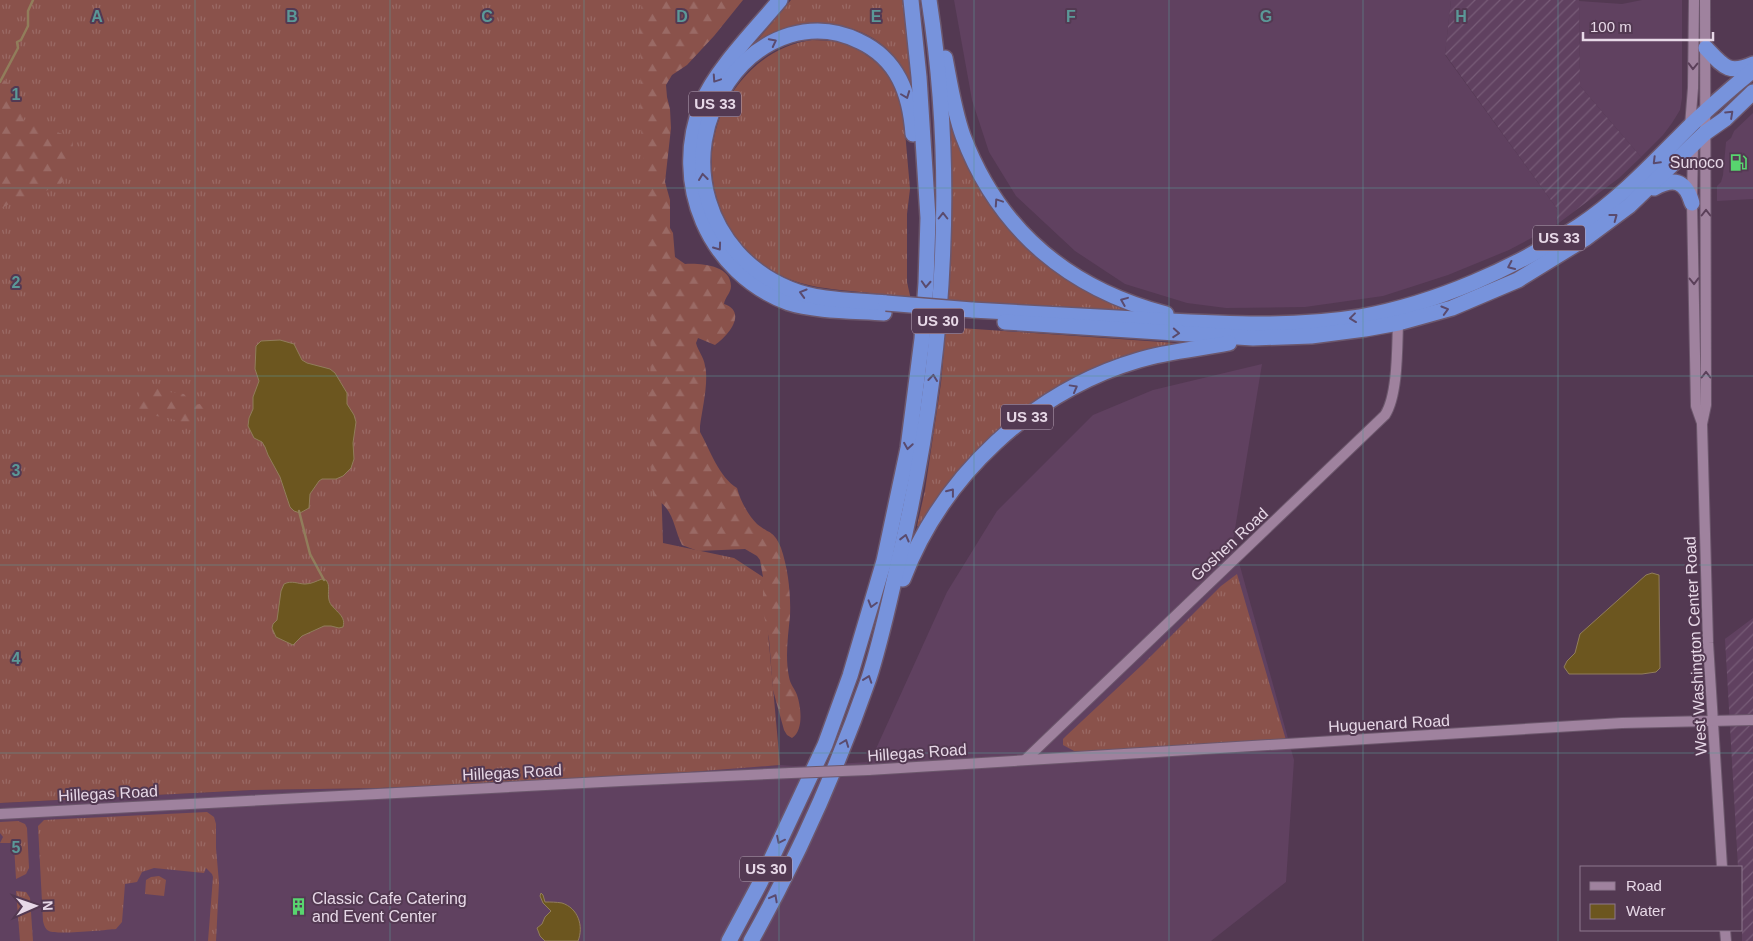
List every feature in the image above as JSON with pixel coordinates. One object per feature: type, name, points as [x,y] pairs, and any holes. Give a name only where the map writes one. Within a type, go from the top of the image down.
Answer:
[{"type":"highway","points":[[780,0],[719,74],[703,102],[692,134],[690,152],[693,191],[700,214],[706,230],[726,258],[746,279],[767,292],[790,303],[807,307],[886,308]]},
{"type":"highway","name":"US 30","points":[[729,941],[760,883],[825,746],[855,660],[884,561],[908,448],[916,391],[926,283],[928,218],[919,77],[911,0]]},
{"type":"highway","name":"US 30","points":[[750,941],[789,869],[826,789],[869,677],[881,636],[909,520],[921,459],[929,408],[940,307],[944,218],[938,74],[930,0]]},
{"type":"highway","points":[[936,0],[953,98],[963,135],[984,180],[1014,224],[1054,262],[1099,291],[1165,314],[1222,324]]},
{"type":"highway","name":"US 33","points":[[928,218],[918,191],[909,102],[891,66],[869,46],[838,33],[826,31],[804,32],[782,38],[751,56],[734,74],[718,98],[708,123],[702,150],[703,180],[710,208],[716,222],[734,248],[758,271],[790,289],[809,295],[886,308],[971,315],[1282,325],[1361,316],[1400,307],[1447,292],[1513,266],[1580,225],[1617,196],[1705,112],[1753,70]]},
{"type":"highway","points":[[1706,48],[1721,65],[1733,70],[1753,64]]},
{"type":"highway","name":"US 33","points":[[881,636],[895,605],[910,560],[931,520],[960,481],[997,441],[1045,404],[1075,386],[1121,366],[1178,351],[1253,338],[1311,336],[1398,323],[1452,308],[1518,280],[1586,238],[1641,194],[1705,133],[1725,119],[1753,92]]},
{"type":"highway","points":[[1641,194],[1664,182],[1674,182],[1683,186],[1690,195],[1692,202]]},
{"type":"highway","points":[[971,315],[1253,338]]},
{"type":"main road","name":"West Washington Center Road","points":[[1694,0],[1693,88],[1690,126],[1693,144],[1692,202],[1696,406],[1702,424]]},
{"type":"main road","name":"West Washington Center Road","points":[[1705,0],[1706,405],[1702,424],[1708,643],[1722,866]]},
{"type":"main road","name":"Goshen Road","points":[[1026,759],[1384,415],[1391,402],[1395,374],[1398,323]]},
{"type":"main road","name":"Huguenard Road","points":[[1026,759],[1622,723],[1753,720]]},
{"type":"main road","name":"Hillegas Road","points":[[0,814],[621,780],[868,770],[1026,759]]},
{"type":"shaded area","points":[[954,0],[1451,0],[1445,55],[1558,210],[1556,225],[1509,250],[1448,275],[1383,296],[1305,307],[1226,308],[1187,303],[1125,284],[1075,251],[1016,196],[989,152],[972,100]]},
{"type":"shaded area","points":[[1451,0],[1579,0],[1580,86],[1641,157],[1619,178],[1556,225],[1558,210],[1445,54]]},
{"type":"shaded area","points":[[1642,0],[1682,0],[1682,98],[1680,110],[1672,123],[1641,157],[1580,86],[1579,1],[1622,4]]},
{"type":"shaded area","name":"Sunoco","points":[[1753,113],[1753,199],[1717,201],[1717,186],[1721,182],[1723,175],[1726,142],[1731,138],[1734,131]]},
{"type":"shaded area","points":[[1262,364],[1233,541],[1294,760],[1286,882],[1211,941],[0,941],[0,803],[253,790],[380,788],[504,783],[780,765],[870,762],[947,592],[997,511],[1093,415],[1153,390]]},
{"type":"shaded area","points":[[1753,618],[1753,941],[1742,941],[1743,866],[1738,866],[1725,639]]},
{"type":"green space","points":[[0,0],[645,0],[663,543],[734,558],[763,577],[780,765],[504,783],[380,788],[253,790],[0,803]]},
{"type":"green space","points":[[642,0],[743,0],[714,36],[687,65],[672,75],[666,85],[671,128],[665,182],[670,200],[670,228],[673,233],[675,257],[685,264],[714,267],[726,274],[730,279],[731,288],[724,304],[735,313],[730,330],[715,345],[698,338],[696,343],[706,372],[700,432],[720,470],[737,488],[742,502],[751,516],[757,524],[776,538],[781,548],[787,573],[790,599],[787,662],[790,682],[800,706],[801,718],[798,730],[792,738],[784,730],[773,690],[769,639],[763,611],[763,577],[760,560],[745,549],[698,551],[682,545],[669,512],[660,502],[653,498],[647,397],[651,363],[650,310],[646,264],[645,202],[647,181],[642,151],[641,59],[638,42]]},
{"type":"green space","points":[[791,0],[903,0],[912,89],[910,90],[905,73],[892,54],[880,43],[850,28],[816,23],[799,25],[774,33],[750,49]]},
{"type":"green space","points":[[812,40],[837,41],[858,49],[877,63],[889,77],[896,90],[904,120],[910,189],[907,214],[907,282],[911,300],[807,285],[782,276],[771,270],[749,252],[732,231],[720,208],[713,182],[712,156],[716,130],[726,105],[741,81],[764,59],[791,45]]},
{"type":"green space","points":[[0,77],[8,83],[24,120],[68,136],[73,141],[70,168],[65,179],[55,190],[42,192],[41,196],[37,198],[15,199],[0,209]]},
{"type":"green space","points":[[947,105],[998,210],[1129,311],[948,303]]},
{"type":"green space","points":[[946,327],[1176,343],[1176,347],[1049,397],[922,528],[917,526],[925,490],[941,383]]},
{"type":"green space","points":[[156,386],[161,391],[184,394],[193,405],[200,404],[206,411],[196,418],[192,426],[169,418],[137,413],[136,410],[143,402],[138,387]]},
{"type":"green space","points":[[1237,574],[1286,740],[1076,752],[1063,745],[1063,739],[1067,735],[1143,664],[1221,586]]},
{"type":"green space","points":[[207,812],[214,817],[216,824],[219,883],[216,941],[208,941],[213,877],[206,868],[204,873],[154,868],[142,872],[137,882],[125,884],[122,922],[116,929],[61,933],[49,931],[46,928],[43,921],[38,826],[44,820]]},
{"type":"green space","points":[[18,821],[25,824],[27,828],[29,868],[26,874],[16,879],[14,845],[12,843],[0,843],[3,837],[0,833],[0,822]]},
{"type":"green space","points":[[159,876],[166,880],[164,896],[145,894],[146,880]]},
{"type":"green space","points":[[16,891],[26,892],[30,898],[33,941],[20,941]]},
{"type":"water","points":[[280,340],[294,344],[302,360],[307,363],[330,369],[335,373],[347,393],[347,404],[356,422],[353,443],[354,459],[351,468],[343,476],[336,479],[322,479],[319,481],[310,494],[309,508],[300,513],[290,507],[280,477],[265,447],[262,442],[254,438],[248,426],[253,409],[253,397],[259,381],[255,369],[256,346],[261,341]]},
{"type":"water","points":[[1652,573],[1659,575],[1660,668],[1656,672],[1642,674],[1569,674],[1564,667],[1575,653],[1580,634],[1646,575]]},
{"type":"water","points":[[322,579],[327,582],[330,603],[341,615],[344,623],[343,627],[324,626],[302,636],[293,645],[276,637],[272,628],[277,620],[281,591],[284,584],[292,582],[307,584]]},
{"type":"water","points":[[541,893],[545,902],[568,905],[576,913],[580,924],[578,941],[545,941],[540,936],[537,928],[551,911],[543,903],[540,896]]},
{"type":"waterway","points":[[0,82],[18,48],[17,42],[21,40],[28,26],[28,11],[33,0]]},
{"type":"waterway","points":[[299,511],[310,554],[324,580]]},
{"type":"place","name":"Sunoco","points":[[1738,162]]},
{"type":"place","name":"Classic Cafe Catering and Event Center","points":[[298,907]]}]
